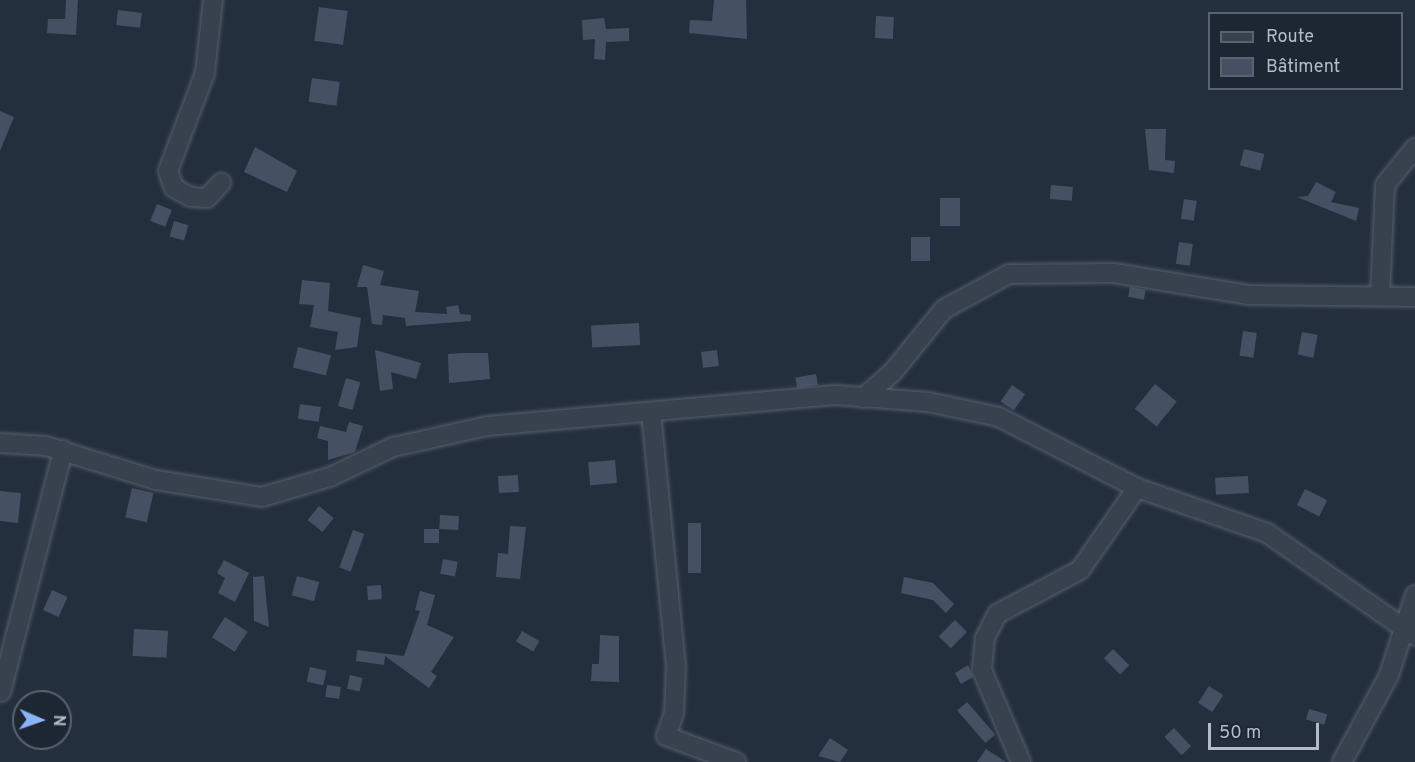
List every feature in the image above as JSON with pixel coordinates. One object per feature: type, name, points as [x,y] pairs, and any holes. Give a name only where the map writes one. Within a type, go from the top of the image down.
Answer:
[{"type":"street","points":[[213,0],[206,73],[168,171],[174,188],[191,197],[207,198],[221,183]]},
{"type":"street","points":[[1380,296],[1385,185],[1415,148]]},
{"type":"street","points":[[863,398],[892,373],[944,309],[1009,274],[1114,273],[1248,295],[1415,297]]},
{"type":"street","points":[[0,443],[63,450],[156,480],[262,497],[418,440],[488,426],[835,395],[928,402],[999,417],[1137,488],[1267,533],[1409,630]]},
{"type":"street","points":[[651,412],[676,667],[674,713],[666,736],[736,762]]},
{"type":"street","points":[[1,692],[63,450]]},
{"type":"street","points":[[1021,762],[982,670],[985,638],[997,614],[1080,570],[1137,488]]},
{"type":"street","points":[[1342,762],[1389,675],[1409,630],[1415,595]]},
{"type":"building","points":[[66,0],[78,0],[76,35],[47,33],[48,19],[65,19]]},
{"type":"building","points":[[714,0],[746,0],[747,39],[689,33],[690,20],[712,21]]},
{"type":"building","points":[[319,7],[348,11],[343,45],[314,41]]},
{"type":"building","points":[[118,10],[142,13],[140,28],[116,25]]},
{"type":"building","points":[[876,16],[894,17],[893,39],[875,38]]},
{"type":"building","points":[[604,18],[606,29],[629,28],[629,41],[606,42],[605,60],[594,59],[595,39],[583,40],[582,20]]},
{"type":"building","points":[[312,78],[340,82],[336,106],[309,102]]},
{"type":"building","points":[[0,111],[14,117],[0,151]]},
{"type":"building","points":[[1145,129],[1166,129],[1165,160],[1175,161],[1174,173],[1149,170]]},
{"type":"building","points":[[255,147],[297,171],[287,192],[244,172]]},
{"type":"building","points":[[1244,149],[1264,154],[1260,171],[1240,165]]},
{"type":"building","points":[[1316,182],[1336,192],[1331,202],[1359,208],[1356,221],[1297,197],[1308,196]]},
{"type":"building","points":[[1051,185],[1073,187],[1072,201],[1050,199]]},
{"type":"building","points":[[940,198],[960,198],[960,226],[940,226]]},
{"type":"building","points":[[1184,199],[1197,201],[1194,221],[1181,219]]},
{"type":"building","points":[[157,204],[172,210],[165,227],[150,221]]},
{"type":"building","points":[[174,221],[188,225],[184,241],[170,236]]},
{"type":"building","points":[[911,237],[930,237],[930,261],[911,261]]},
{"type":"building","points":[[1179,242],[1193,244],[1190,266],[1176,264]]},
{"type":"building","points":[[363,265],[384,271],[380,285],[419,291],[415,312],[447,314],[446,307],[458,305],[460,314],[471,315],[471,321],[406,326],[405,318],[383,315],[382,325],[372,324],[367,287],[357,287]]},
{"type":"building","points":[[302,280],[330,283],[328,311],[361,318],[357,347],[335,350],[338,332],[310,327],[314,305],[299,304]]},
{"type":"building","points":[[1130,287],[1146,290],[1144,300],[1128,297]]},
{"type":"building","points":[[639,323],[640,345],[592,347],[591,326]]},
{"type":"building","points":[[1243,331],[1257,333],[1253,358],[1240,356]]},
{"type":"building","points":[[1302,332],[1318,335],[1313,358],[1298,355]]},
{"type":"building","points":[[298,347],[331,355],[326,376],[293,367]]},
{"type":"building","points":[[375,350],[421,363],[416,379],[391,372],[393,389],[380,391]]},
{"type":"building","points":[[717,350],[719,366],[703,368],[701,352]]},
{"type":"building","points":[[488,353],[490,379],[449,383],[448,354]]},
{"type":"building","points":[[816,374],[818,385],[797,388],[795,378]]},
{"type":"building","points":[[346,378],[360,382],[352,410],[338,406]]},
{"type":"building","points":[[1155,384],[1177,402],[1157,426],[1135,409]]},
{"type":"building","points":[[1012,385],[1025,394],[1014,411],[1001,401]]},
{"type":"building","points":[[300,404],[321,407],[319,422],[298,419]]},
{"type":"building","points":[[349,422],[363,426],[355,452],[328,460],[328,441],[317,438],[320,426],[346,432]]},
{"type":"building","points":[[615,460],[617,483],[590,485],[588,462]]},
{"type":"building","points":[[518,475],[519,492],[499,493],[498,476]]},
{"type":"building","points":[[1248,476],[1249,493],[1216,495],[1215,478]]},
{"type":"building","points":[[132,488],[153,493],[147,522],[125,517]]},
{"type":"building","points":[[1305,489],[1327,500],[1319,516],[1297,505]]},
{"type":"building","points":[[0,491],[21,493],[18,523],[0,521]]},
{"type":"building","points":[[319,506],[334,518],[322,532],[308,520]]},
{"type":"building","points":[[440,515],[459,516],[458,530],[439,529]]},
{"type":"building","points":[[688,523],[701,523],[701,573],[688,573]]},
{"type":"building","points":[[510,526],[526,527],[520,579],[496,577],[498,553],[508,554]]},
{"type":"building","points":[[424,529],[439,529],[439,543],[424,543]]},
{"type":"building","points":[[353,530],[364,534],[351,572],[339,568]]},
{"type":"building","points":[[443,559],[458,562],[455,577],[440,574]]},
{"type":"building","points":[[224,560],[249,573],[235,602],[218,593],[225,578],[217,573]]},
{"type":"building","points":[[264,576],[269,627],[254,621],[253,577]]},
{"type":"building","points":[[297,576],[319,582],[314,601],[292,595]]},
{"type":"building","points":[[904,577],[933,583],[954,604],[946,613],[933,600],[901,593]]},
{"type":"building","points":[[381,585],[382,599],[368,600],[367,586]]},
{"type":"building","points":[[52,590],[68,597],[59,617],[43,610]]},
{"type":"building","points":[[420,591],[435,595],[427,625],[454,637],[431,672],[437,676],[429,688],[385,656],[384,665],[356,661],[357,650],[404,656],[420,611],[415,610]]},
{"type":"building","points":[[225,617],[248,632],[235,652],[212,637]]},
{"type":"building","points":[[955,620],[967,632],[951,648],[939,636]]},
{"type":"building","points":[[134,629],[168,631],[167,658],[133,656]]},
{"type":"building","points":[[522,631],[539,641],[533,651],[516,641]]},
{"type":"building","points":[[600,635],[619,636],[619,682],[591,681],[592,664],[599,664]]},
{"type":"building","points":[[1113,649],[1129,665],[1120,674],[1104,658]]},
{"type":"building","points":[[968,665],[973,677],[961,684],[955,673]]},
{"type":"building","points":[[310,667],[327,671],[323,685],[307,682]]},
{"type":"building","points":[[350,675],[363,678],[360,692],[347,689]]},
{"type":"building","points":[[327,685],[341,687],[339,699],[325,697]]},
{"type":"building","points":[[1209,686],[1223,695],[1212,712],[1198,703]]},
{"type":"building","points":[[967,702],[995,734],[985,743],[957,711]]},
{"type":"building","points":[[1309,709],[1327,714],[1324,725],[1306,720]]},
{"type":"building","points":[[1174,728],[1191,746],[1182,755],[1164,737]]},
{"type":"building","points":[[830,738],[848,750],[840,762],[818,756]]},
{"type":"building","points":[[986,749],[1006,762],[977,762]]}]
